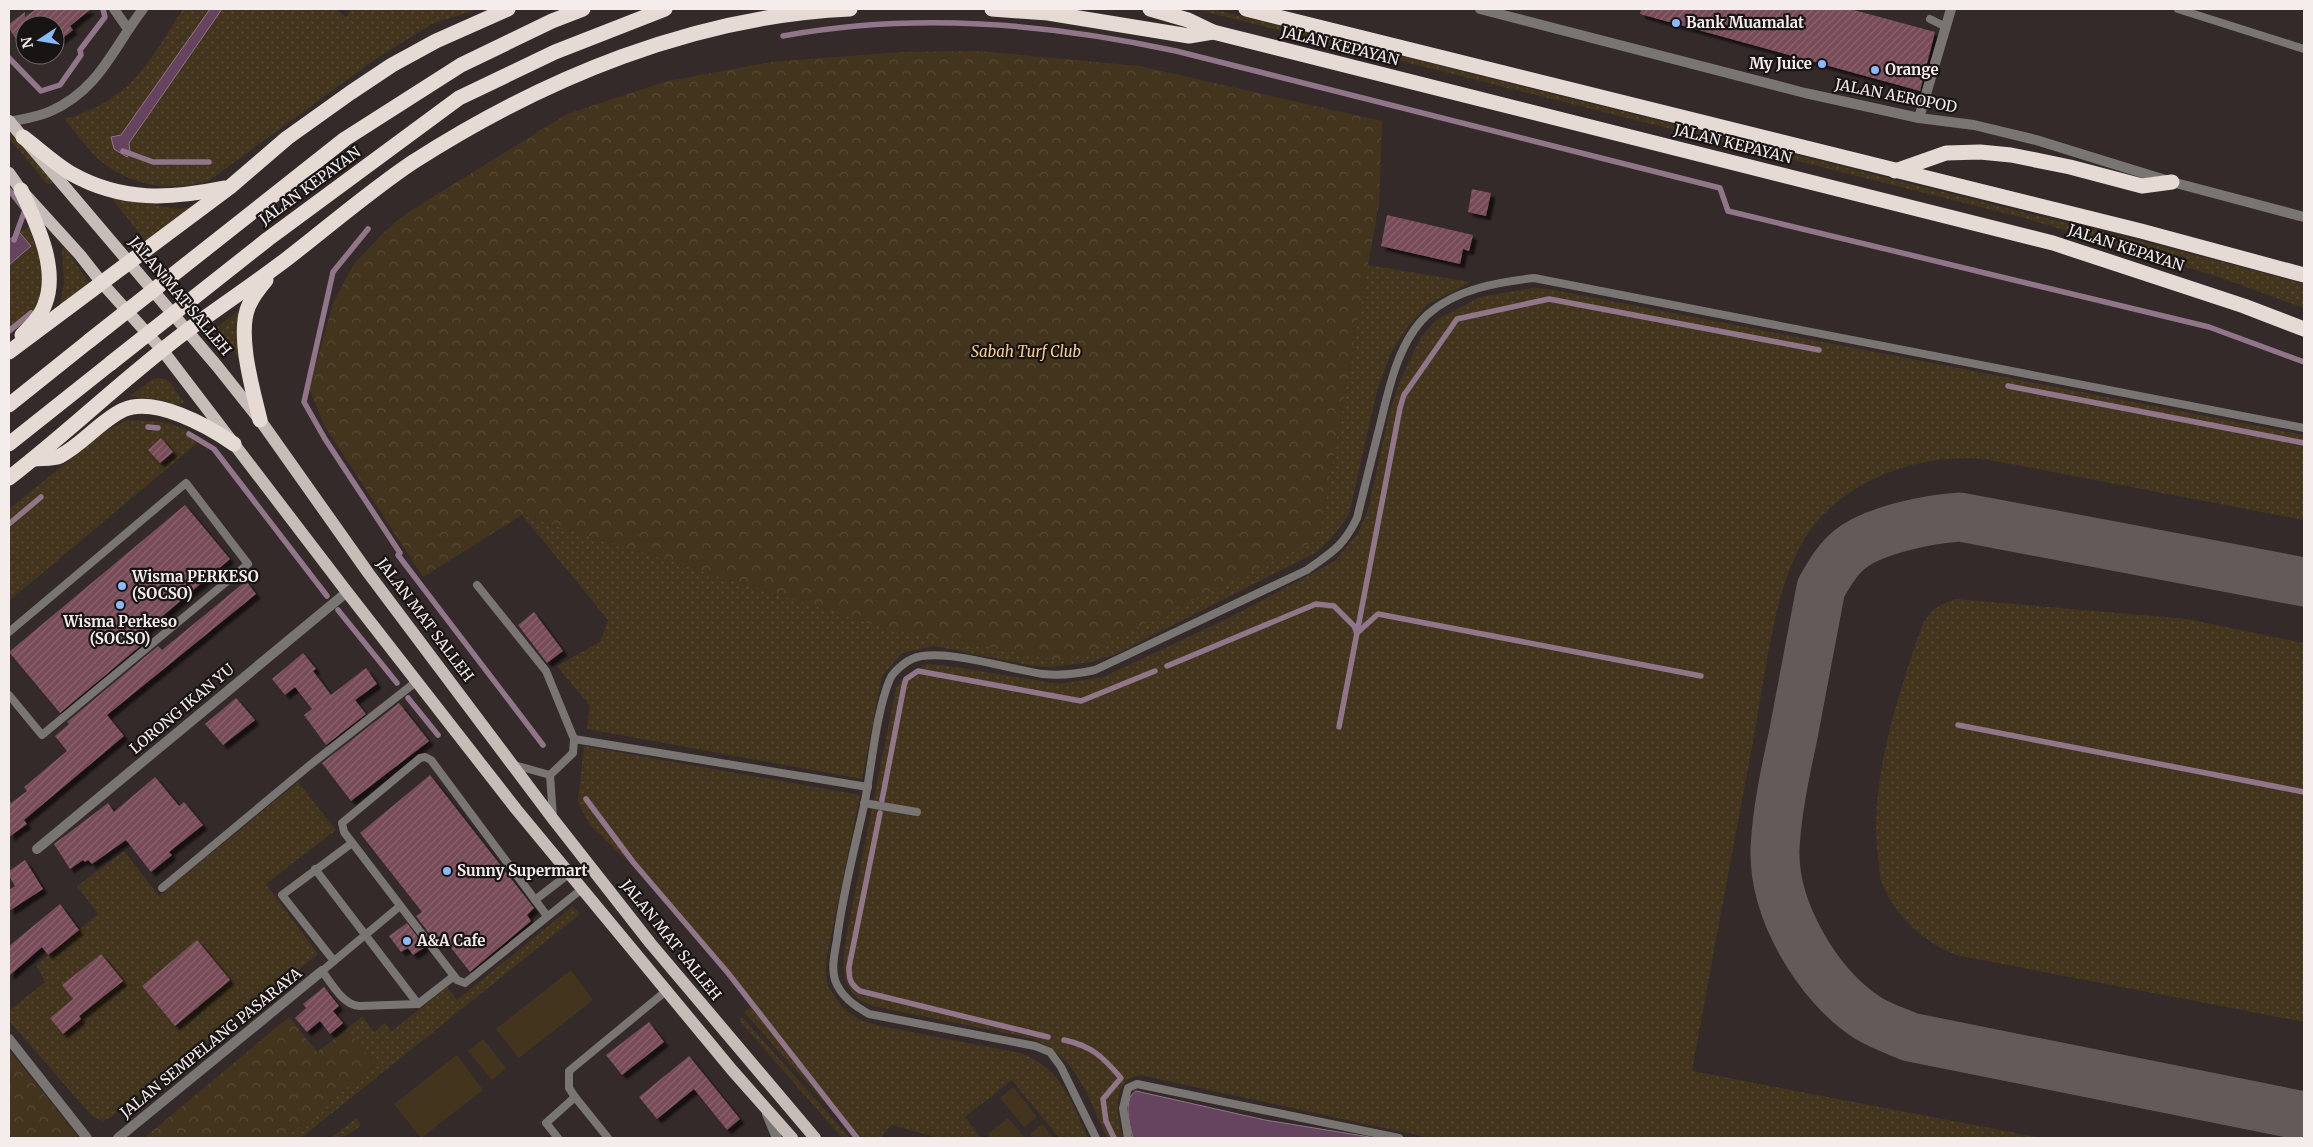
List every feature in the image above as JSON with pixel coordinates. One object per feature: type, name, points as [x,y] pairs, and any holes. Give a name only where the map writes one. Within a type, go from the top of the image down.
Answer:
[{"type":"highway","points":[[9,352],[230,187],[287,138],[392,65],[436,41],[508,9]]},
{"type":"highway","name":"JALAN KEPAYAN","points":[[9,405],[345,139],[461,65],[552,21],[582,9]]},
{"type":"highway","name":"JALAN KEPAYAN","points":[[9,444],[268,239],[459,98],[556,52],[665,9]]},
{"type":"highway","points":[[9,478],[188,330],[281,264],[411,164],[490,115],[587,69],[664,42],[755,20],[818,10],[850,9]]},
{"type":"highway","points":[[992,9],[1048,13],[1189,36],[1213,32]]},
{"type":"highway","name":"JALAN KEPAYAN","points":[[1150,9],[1188,20],[1213,32],[2052,243],[2225,300],[2304,329]]},
{"type":"highway","name":"JALAN KEPAYAN","points":[[1246,9],[2140,231],[2304,274]]},
{"type":"highway","points":[[23,137],[71,174],[112,190],[139,196],[162,198],[186,196],[230,187]]},
{"type":"highway","points":[[1895,171],[1946,153],[1980,152],[2011,155],[2070,167],[2142,186],[2172,182]]},
{"type":"highway","points":[[9,352],[34,322],[45,304],[49,277],[41,232],[21,190]]},
{"type":"highway","points":[[260,420],[247,364],[245,331],[248,307],[261,286],[281,264]]},
{"type":"highway","points":[[34,459],[59,457],[124,410],[150,407],[175,413],[234,444]]},
{"type":"main road","name":"JALAN MAT SALLEH","points":[[9,122],[188,330],[260,420],[369,574],[514,764],[553,819],[651,944],[815,1138]]},
{"type":"main road","points":[[9,174],[163,351],[516,809],[666,991],[792,1138]]},
{"type":"street","points":[[114,9],[128,29]]},
{"type":"street","points":[[9,122],[49,112],[76,99],[98,77],[143,9]]},
{"type":"street","points":[[1919,118],[1951,9]]},
{"type":"street","name":"JALAN AEROPOD","points":[[1487,10],[1805,93],[1919,118],[1974,126],[2036,140],[2172,182],[2304,217]]},
{"type":"street","name":"LORONG IKAN YU","points":[[37,848],[347,592]]},
{"type":"street","name":"JALAN SEMPELANG PASARAYA","points":[[118,1138],[322,971]]},
{"type":"street","points":[[9,1040],[87,1138]]},
{"type":"street","points":[[765,1108],[778,1138]]},
{"type":"lane","points":[[2178,9],[2304,49]]},
{"type":"lane","points":[[1930,19],[1946,27]]},
{"type":"lane","points":[[1096,1138],[1061,1066],[1050,1052],[1035,1046],[869,1014],[853,1005],[835,980],[834,961],[840,920],[868,787],[884,693],[891,676],[912,659],[926,655],[944,656],[1024,671],[1058,675],[1073,675],[1095,670],[1307,570],[1338,548],[1348,536],[1357,518],[1392,377],[1415,329],[1428,315],[1442,305],[1458,296],[1497,284],[1534,278],[2304,428]]},
{"type":"lane","points":[[9,632],[186,483],[248,564],[42,735],[9,695]]},
{"type":"lane","points":[[477,584],[546,671],[574,739],[573,753],[550,775]]},
{"type":"lane","points":[[162,888],[310,765],[412,685],[415,680]]},
{"type":"lane","points":[[574,739],[868,787]]},
{"type":"lane","points":[[548,916],[431,760],[425,757],[420,758],[342,823],[344,832],[400,906],[457,980],[465,983],[583,888]]},
{"type":"lane","points":[[514,764],[550,775]]},
{"type":"lane","points":[[550,775],[553,819]]},
{"type":"lane","points":[[864,804],[917,812]]},
{"type":"lane","points":[[334,962],[282,895],[352,843]]},
{"type":"lane","points":[[315,870],[418,1004]]},
{"type":"lane","points":[[535,900],[570,873]]},
{"type":"lane","points":[[400,906],[322,971],[347,1002],[352,1005],[418,1004],[454,976]]},
{"type":"lane","points":[[608,1138],[569,1088],[569,1070],[666,991]]},
{"type":"lane","points":[[1128,1138],[1123,1108],[1128,1088],[1138,1084],[1399,1138]]},
{"type":"lane","points":[[558,1138],[546,1123],[575,1097]]},
{"type":"green space","points":[[183,9],[210,9],[121,135],[111,137],[114,149],[127,157],[130,153],[129,143],[222,9],[336,9],[346,17],[352,9],[478,9],[432,24],[377,58],[210,180],[179,186],[149,184],[120,174],[106,165],[94,155],[64,119],[106,102],[122,91],[148,63]]},
{"type":"green space","points":[[1195,9],[1212,9],[1257,20],[2223,262],[2304,284],[2304,308],[2219,277],[2028,219]]},
{"type":"green space","name":"Sabah Turf Club","points":[[980,51],[1139,66],[1382,121],[1379,203],[1319,539],[1066,662],[882,627],[522,515],[423,577],[324,425],[309,388],[333,304],[353,265],[384,232],[407,213],[567,114],[667,81],[772,62],[901,52]]},
{"type":"green space","points":[[9,128],[52,180],[52,184],[47,184],[9,138]]},
{"type":"green space","points":[[110,196],[176,209],[199,207],[147,243]]},
{"type":"green space","points":[[34,225],[41,270],[41,294],[31,317],[9,335],[9,265],[30,246],[19,232]]},
{"type":"green space","points":[[65,247],[90,285],[60,307],[64,282],[62,249]]},
{"type":"green space","points":[[1368,265],[1471,282],[1428,304],[1406,329],[1391,353],[1378,387],[1349,514],[1335,534],[1317,552],[1114,655],[1091,662],[1052,667],[1034,666],[934,646],[902,653],[882,676],[862,779],[587,729],[590,706],[557,666],[600,642],[608,620],[522,515],[882,627],[1319,539]]},
{"type":"green space","points":[[1532,288],[1549,289],[2304,435],[2304,520],[1985,459],[1935,460],[1885,474],[1862,485],[1841,499],[1822,516],[1806,536],[1786,580],[1772,633],[1692,1071],[2042,1138],[1430,1138],[1140,1075],[1130,1078],[1120,1092],[1118,1111],[1123,1138],[1107,1138],[1079,1079],[1070,1066],[1046,1045],[1030,1038],[873,1006],[860,1000],[852,992],[844,971],[849,922],[896,689],[903,678],[928,664],[1059,684],[1103,677],[1229,618],[1335,561],[1358,533],[1368,510],[1389,414],[1400,381],[1421,337],[1436,320],[1480,297]]},
{"type":"green space","points":[[252,300],[250,326],[254,378],[216,328]]},
{"type":"green space","points":[[161,378],[169,381],[184,402],[179,405],[161,400],[130,396],[153,379]]},
{"type":"green space","points":[[127,420],[166,423],[184,429],[201,440],[9,601],[9,509],[103,433]]},
{"type":"green space","points":[[1956,599],[2187,619],[2304,643],[2304,1022],[1956,955],[1933,943],[1903,917],[1887,895],[1880,873],[1876,828],[1877,799],[1882,769],[1904,678],[1923,623],[1937,608]]},
{"type":"green space","points":[[584,746],[860,795],[827,956],[828,986],[842,1007],[860,1020],[880,1026],[1021,1053],[1035,1060],[1047,1068],[1064,1088],[1088,1138],[1059,1138],[1012,1080],[965,1117],[981,1138],[939,1138],[891,1125],[881,1138],[856,1138],[744,1012],[752,1007],[651,883],[593,828],[578,801]]},
{"type":"green space","points":[[298,782],[336,830],[266,884],[318,954],[111,1117],[103,1121],[92,1116],[9,1021],[9,1011],[45,982],[36,965],[98,914],[77,886],[124,851],[159,896]]},
{"type":"green space","points":[[573,906],[580,914],[301,1138],[285,1138],[375,1065],[347,1029],[362,1016],[374,1032],[385,1023],[391,1032],[447,987],[457,1000]]},
{"type":"green space","points":[[571,970],[593,1000],[519,1058],[496,1029]]},
{"type":"green space","points":[[289,1017],[317,1052],[347,1029],[375,1065],[285,1138],[144,1138]]},
{"type":"green space","points":[[742,1017],[850,1138],[842,1138],[739,1020]]},
{"type":"green space","points":[[483,1039],[506,1068],[492,1080],[468,1051]]},
{"type":"green space","points":[[9,1050],[79,1138],[9,1138]]},
{"type":"green space","points":[[457,1055],[483,1090],[421,1138],[394,1104]]},
{"type":"green space","points":[[1013,1087],[1037,1117],[1024,1127],[1000,1098]]},
{"type":"green space","points":[[356,1118],[361,1125],[344,1136],[331,1138]]},
{"type":"green space","points":[[1008,1118],[1025,1138],[992,1138],[988,1134]]},
{"type":"green space","points":[[1042,1124],[1054,1138],[1033,1138],[1030,1134]]},
{"type":"shaded area","points":[[210,9],[222,9],[129,143],[130,153],[127,157],[114,149],[111,137],[121,135]]},
{"type":"shaded area","points":[[19,232],[31,246],[9,265],[9,240]]},
{"type":"shaded area","points":[[1136,1091],[1265,1120],[1376,1138],[1133,1138],[1128,1106],[1129,1100]]},
{"type":"building","points":[[36,9],[91,9],[70,26],[73,30],[65,36],[65,15],[28,15]]},
{"type":"building","points":[[1641,9],[1850,9],[1935,32],[1920,91],[1640,14]]},
{"type":"building","points":[[15,20],[15,37],[9,29],[9,24]]},
{"type":"building","points":[[1472,189],[1491,193],[1486,216],[1468,212]]},
{"type":"building","points":[[1387,215],[1473,235],[1469,251],[1463,249],[1460,264],[1381,246]]},
{"type":"building","points":[[161,438],[173,452],[160,463],[148,450]]},
{"type":"building","name":"Wisma Perkeso (SOCSO)","points":[[185,505],[230,559],[146,630],[151,637],[60,713],[9,652]]},
{"type":"building","points":[[246,581],[256,594],[107,715],[124,736],[24,820],[27,824],[9,837],[9,799],[11,803],[27,791],[24,787],[67,751],[55,736],[69,724],[67,722],[158,646],[162,650]]},
{"type":"building","points":[[534,612],[563,651],[547,663],[518,625]]},
{"type":"building","points":[[303,653],[316,669],[313,671],[331,695],[366,668],[377,684],[355,700],[366,714],[326,745],[304,715],[312,709],[295,687],[285,695],[272,679]]},
{"type":"building","points":[[236,698],[255,720],[223,745],[205,724]]},
{"type":"building","points":[[399,703],[429,741],[351,801],[322,763]]},
{"type":"building","name":"Sunny Supermart","points":[[430,775],[534,908],[527,915],[531,921],[470,972],[441,935],[434,940],[416,916],[422,912],[360,833]]},
{"type":"building","points":[[155,777],[179,806],[184,802],[203,825],[169,852],[172,855],[151,872],[126,840],[92,864],[88,860],[85,862],[83,860],[70,869],[54,844],[108,803],[114,812]]},
{"type":"building","points":[[25,860],[43,889],[9,911],[9,890],[15,886],[9,876],[9,871]]},
{"type":"building","points":[[60,904],[79,930],[48,955],[42,947],[9,976],[9,946]]},
{"type":"building","name":"A&A Cafe","points":[[407,923],[425,947],[413,955],[408,948],[401,952],[389,936]]},
{"type":"building","points":[[197,940],[230,980],[175,1026],[142,986]]},
{"type":"building","points":[[101,954],[123,981],[79,1016],[81,1019],[63,1034],[50,1018],[73,999],[62,985]]},
{"type":"building","points":[[324,987],[339,1006],[333,1011],[343,1023],[330,1034],[320,1021],[307,1032],[295,1018],[306,1008],[303,1004]]},
{"type":"building","points":[[649,1022],[664,1042],[622,1075],[606,1055]]},
{"type":"building","points":[[689,1056],[740,1119],[727,1130],[694,1089],[657,1119],[639,1097]]},
{"type":"waterway","points":[[9,58],[41,91],[60,85],[81,55],[80,50],[105,17],[103,9]]},
{"type":"waterway","points":[[783,36],[881,24],[980,24],[1078,33],[1176,51],[1720,188],[1728,211],[2209,327],[2304,362]]},
{"type":"waterway","points":[[123,151],[153,162],[209,162]]},
{"type":"waterway","points":[[9,190],[25,210],[14,240]]},
{"type":"waterway","points":[[368,229],[333,272],[304,402],[325,439],[400,553],[398,555],[543,745]]},
{"type":"waterway","points":[[1339,727],[1400,408],[1404,395],[1457,319],[1549,299],[1819,350]]},
{"type":"waterway","points":[[9,331],[31,313]]},
{"type":"waterway","points":[[2008,386],[2304,443]]},
{"type":"waterway","points":[[148,427],[158,428]]},
{"type":"waterway","points":[[189,434],[214,449],[327,596]]},
{"type":"waterway","points":[[9,524],[41,497]]},
{"type":"waterway","points":[[1167,666],[1316,604],[1334,606],[1354,626],[1357,633],[1378,614],[1701,676]]},
{"type":"waterway","points":[[338,610],[397,683]]},
{"type":"waterway","points":[[882,800],[904,686],[906,679],[918,671],[1081,701],[1155,671]]},
{"type":"waterway","points":[[408,698],[438,735]]},
{"type":"waterway","points":[[1958,725],[2304,792]]},
{"type":"waterway","points":[[586,799],[633,862],[728,973],[857,1138]]},
{"type":"waterway","points":[[880,813],[849,967],[850,978],[854,986],[860,991],[1048,1037]]},
{"type":"waterway","points":[[1064,1040],[1090,1049],[1121,1078],[1103,1099],[1106,1121],[1114,1138]]},
{"type":"taxiway","points":[[2304,582],[1960,517],[1933,520],[1886,531],[1859,543],[1841,558],[1821,588],[1782,792],[1775,848],[1776,872],[1782,896],[1790,920],[1802,944],[1832,986],[1849,1004],[1868,1018],[1910,1037],[2304,1116]]},
{"type":"place","name":"Bank Muamalat","points":[[1676,23]]},
{"type":"place","name":"My Juice","points":[[1822,64]]},
{"type":"place","name":"Orange","points":[[1875,70]]},
{"type":"place","name":"Wisma PERKESO (SOCSO)","points":[[122,586]]},
{"type":"place","name":"Wisma Perkeso (SOCSO)","points":[[120,605]]},
{"type":"place","name":"Sunny Supermart","points":[[447,871]]},
{"type":"place","name":"A&A Cafe","points":[[407,941]]}]
